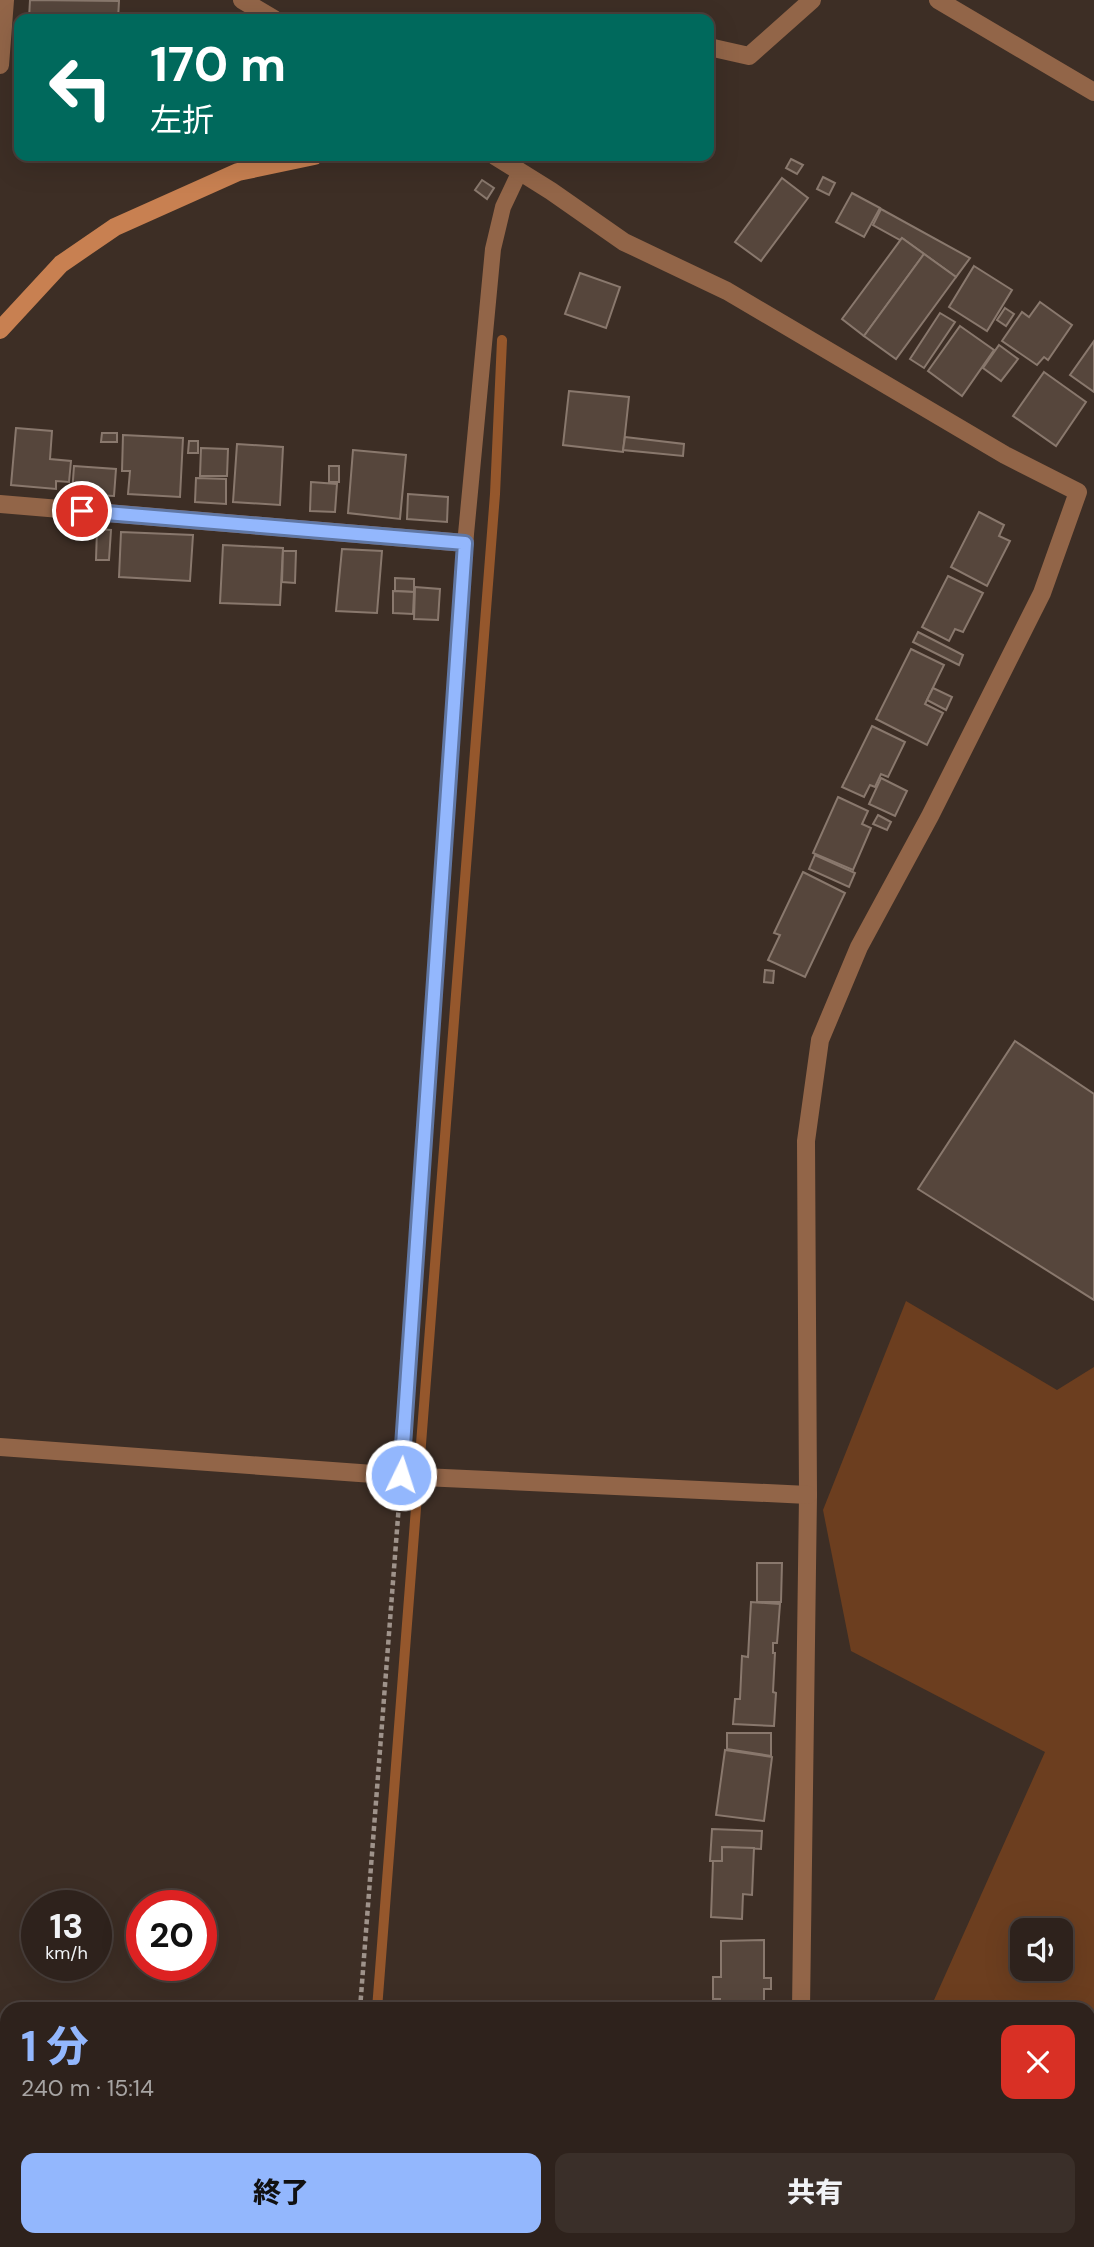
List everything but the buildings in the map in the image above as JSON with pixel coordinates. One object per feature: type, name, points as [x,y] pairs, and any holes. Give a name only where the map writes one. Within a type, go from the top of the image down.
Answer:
[{"type":"street","points":[[0,65],[5,0]]},
{"type":"street","points":[[242,0],[266,14]]},
{"type":"street","points":[[714,48],[749,56],[812,0]]},
{"type":"street","points":[[938,0],[1094,92]]},
{"type":"street","points":[[1,324],[61,264],[115,227],[238,172],[290,161]]},
{"type":"street","points":[[503,161],[624,242],[727,291],[1005,455],[1078,492],[1042,593],[930,816],[859,947],[820,1040],[806,1141],[808,1495],[801,2002]]},
{"type":"street","points":[[0,505],[465,543]]},
{"type":"street","points":[[0,1447],[414,1476],[808,1495]]},
{"type":"lane","points":[[414,1476],[465,543],[493,249],[503,207],[520,171]]},
{"type":"path","points":[[361,2002],[414,1476]]},
{"type":"shaded area","points":[[906,1301],[1057,1390],[1094,1367],[1094,2002],[933,2002],[1045,1752],[851,1651],[823,1510]]},
{"type":"waterway","points":[[378,2002],[495,494],[502,340]]},
{"type":"route","points":[[82,511],[465,543],[401,1475]]}]
